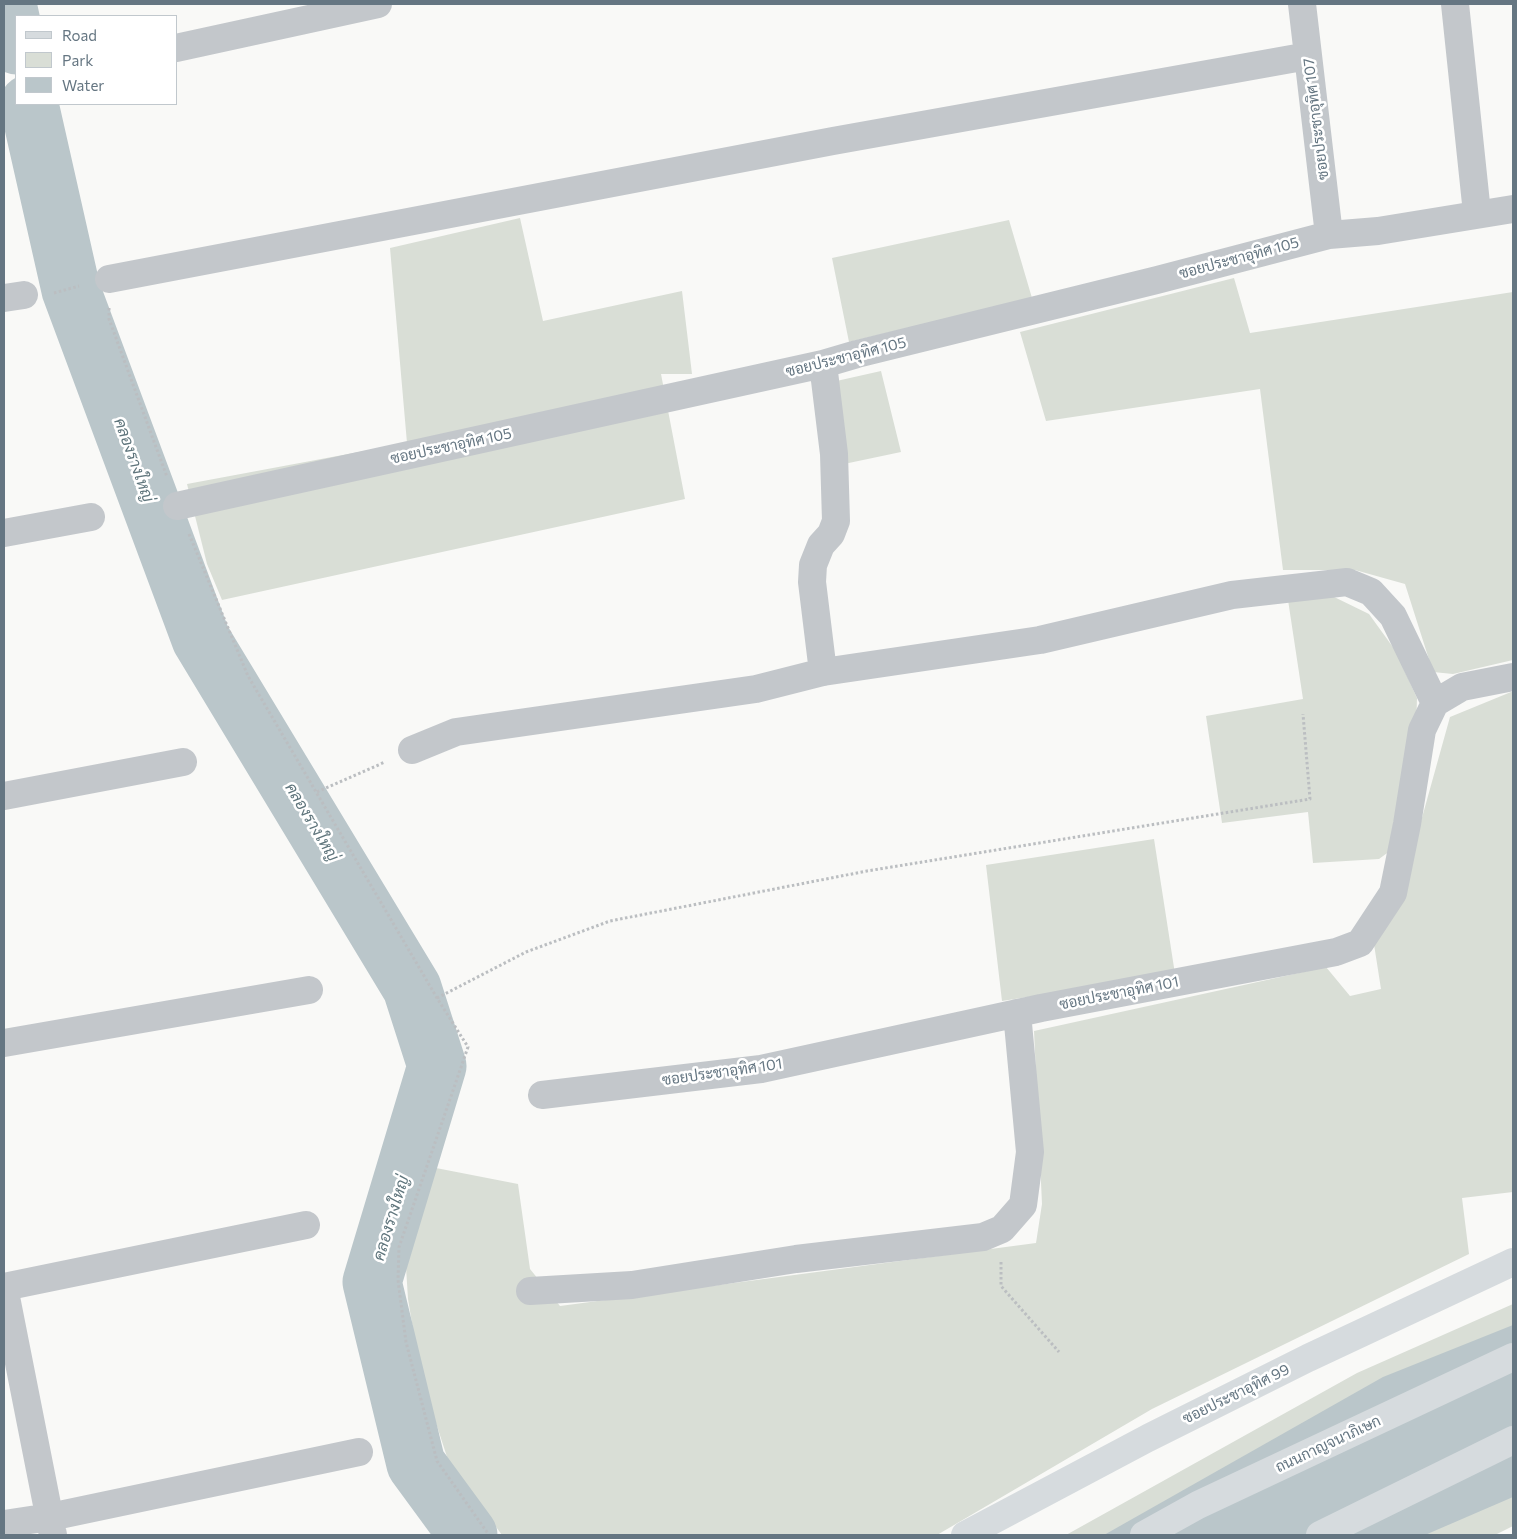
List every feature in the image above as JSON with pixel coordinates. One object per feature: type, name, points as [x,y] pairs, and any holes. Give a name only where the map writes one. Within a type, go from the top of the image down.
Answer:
[{"type":"main road","name":"ซอยประชาอุทิศ 99","points":[[965,1535],[1219,1402],[1513,1262]]},
{"type":"main road","name":"ถนนกาญจนาภิเษก","points":[[1144,1535],[1198,1505],[1513,1357]]},
{"type":"main road","points":[[1320,1535],[1513,1440]]},
{"type":"street","points":[[178,48],[378,4]]},
{"type":"street","name":"ซอยประชาอุทิศ 107","points":[[1302,4],[1329,235]]},
{"type":"street","points":[[1455,4],[1477,214]]},
{"type":"street","points":[[114,278],[833,141],[1308,56]]},
{"type":"street","name":"ซอยประชาอุทิศ 105","points":[[178,506],[823,364],[1329,235],[1378,232],[1513,209]]},
{"type":"street","points":[[823,364],[834,454],[836,521],[831,534],[821,545],[813,564],[812,582],[823,672]]},
{"type":"street","points":[[4,533],[91,517]]},
{"type":"street","points":[[412,750],[456,732],[756,689],[823,672],[1040,640],[1232,595],[1347,582],[1371,592],[1393,616],[1435,703],[1462,687],[1513,676]]},
{"type":"street","name":"ซอยประชาอุทิศ 101","points":[[542,1095],[761,1069],[1017,1013],[1336,952],[1360,943],[1393,893],[1407,824],[1422,730],[1435,703]]},
{"type":"street","points":[[4,796],[183,762]]},
{"type":"street","points":[[4,1043],[309,990]]},
{"type":"street","points":[[530,1291],[632,1284],[796,1259],[983,1237],[1002,1229],[1023,1206],[1030,1152],[1017,1013]]},
{"type":"street","points":[[51,1526],[4,1287],[306,1226]]},
{"type":"street","points":[[4,1524],[51,1526],[359,1452]]},
{"type":"path","points":[[114,278],[110,298],[109,319],[178,506],[248,676],[437,998],[468,1047],[399,1247],[398,1280],[406,1342],[437,1462],[489,1535]]},
{"type":"path","points":[[437,998],[526,952],[610,921],[867,871],[1310,799],[1303,714]]},
{"type":"path","points":[[317,792],[412,750]]},
{"type":"path","points":[[1002,1229],[1001,1286],[1059,1352]]},
{"type":"green space","points":[[520,218],[543,321],[682,291],[692,374],[661,374],[685,499],[222,600],[207,564],[187,484],[407,443],[390,248]]},
{"type":"green space","points":[[1009,220],[1032,298],[849,342],[832,258]]},
{"type":"green space","points":[[1234,278],[1250,333],[1513,292],[1513,660],[1453,674],[1433,672],[1405,584],[1355,570],[1283,570],[1260,389],[1046,421],[1020,332]]},
{"type":"green space","points":[[881,371],[901,452],[844,464],[832,382]]},
{"type":"green space","points":[[1328,594],[1369,614],[1395,650],[1417,698],[1416,730],[1394,848],[1379,859],[1313,863],[1308,812],[1222,823],[1206,716],[1303,699],[1288,600]]},
{"type":"green space","points":[[1513,692],[1513,1192],[1462,1198],[1469,1254],[1152,1409],[937,1535],[502,1535],[449,1463],[421,1377],[408,1299],[405,1251],[436,1168],[518,1184],[530,1269],[560,1306],[1036,1243],[1042,1204],[1034,1031],[1326,967],[1350,996],[1381,989],[1373,938],[1413,850],[1450,717]]},
{"type":"green space","points":[[1154,839],[1175,974],[1002,1001],[986,865]]},
{"type":"green space","points":[[1513,1304],[1513,1526],[1495,1535],[1066,1535],[1357,1373]]},
{"type":"water","points":[[1513,1325],[1513,1497],[1425,1535],[1104,1535],[1383,1377]]},
{"type":"waterway","name":"คลองรางใหญ่","points":[[7,4],[15,40]]},
{"type":"waterway","name":"คลองรางใหญ่","points":[[29,105],[71,290],[201,639],[412,988],[437,1066],[372,1282],[416,1464],[468,1535]]}]
